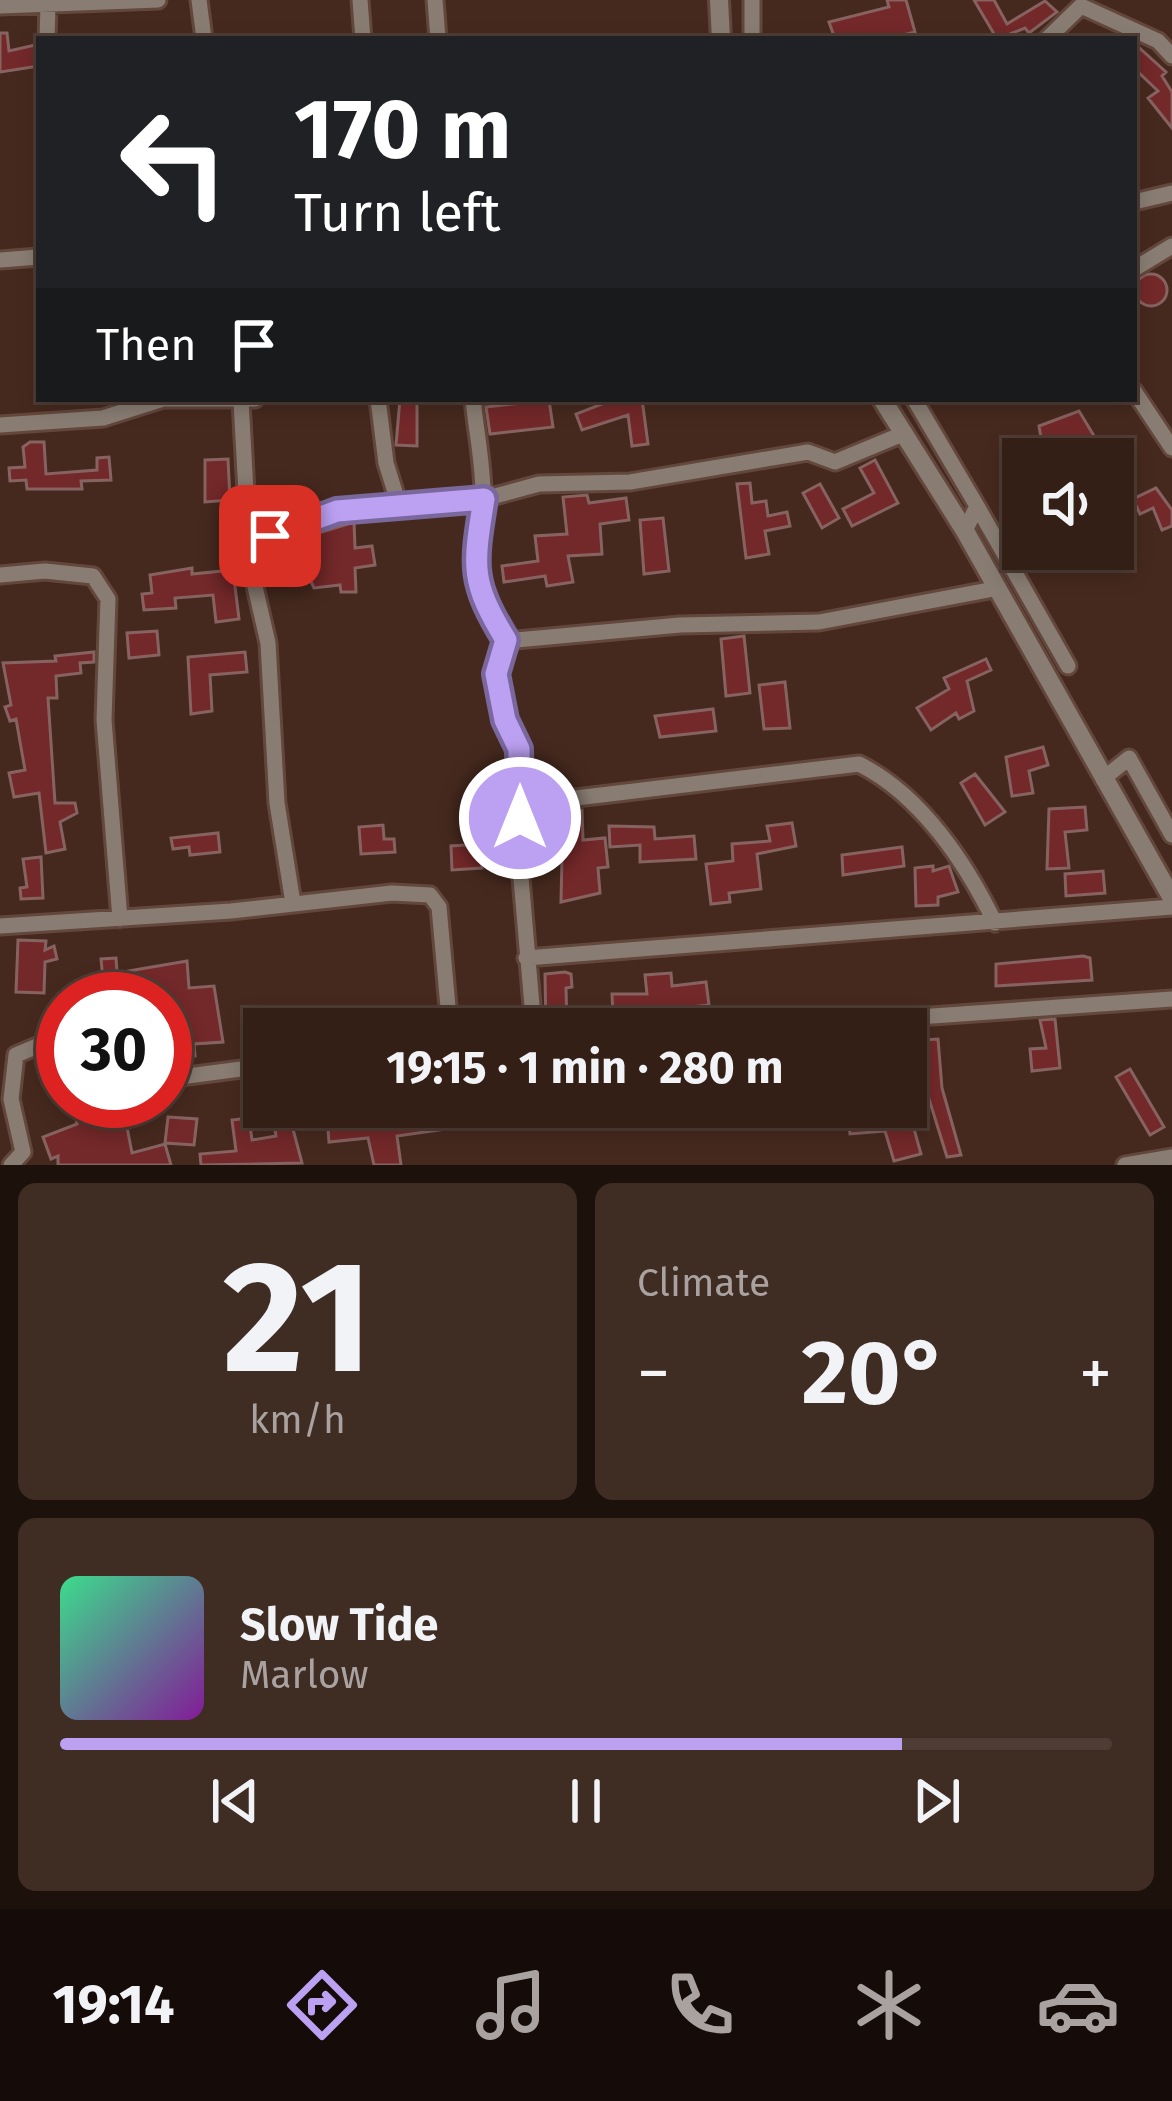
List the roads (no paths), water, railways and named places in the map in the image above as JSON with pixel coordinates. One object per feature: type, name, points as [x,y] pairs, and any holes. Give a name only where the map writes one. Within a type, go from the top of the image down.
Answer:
[{"type":"street","points":[[0,6],[158,0]]},
{"type":"street","points":[[199,0],[204,36]]},
{"type":"street","points":[[360,0],[363,36]]},
{"type":"street","points":[[435,0],[438,36]]},
{"type":"street","points":[[719,0],[721,36]]},
{"type":"street","points":[[752,0],[752,36]]},
{"type":"street","points":[[47,36],[48,5]]},
{"type":"street","points":[[1050,36],[1081,6],[1158,41],[1172,56]]},
{"type":"street","points":[[1137,201],[1172,193]]},
{"type":"street","points":[[1137,267],[1172,246]]},
{"type":"street","points":[[0,260],[36,257]]},
{"type":"street","points":[[1137,396],[1172,448]]},
{"type":"street","points":[[0,425],[103,418],[155,402]]},
{"type":"street","points":[[248,402],[250,566],[268,643],[277,803],[293,903]]},
{"type":"street","points":[[378,402],[386,463],[399,505]]},
{"type":"street","points":[[473,402],[484,499],[474,562],[480,597],[506,640],[496,674],[505,720],[519,749],[518,843],[532,1008]]},
{"type":"street","points":[[914,402],[1068,666]]},
{"type":"street","points":[[250,566],[270,536],[337,511],[484,499],[508,488],[630,482],[808,452],[836,462],[893,416],[965,531],[1172,903],[995,923],[526,958]]},
{"type":"street","points":[[965,531],[977,506]]},
{"type":"street","points":[[0,575],[93,576],[108,599],[104,720],[121,919]]},
{"type":"street","points":[[506,640],[680,625],[842,620],[994,589]]},
{"type":"street","points":[[1103,779],[1129,758],[1172,835]]},
{"type":"street","points":[[522,794],[576,798],[860,764],[935,828],[968,870],[995,923]]},
{"type":"street","points":[[0,926],[430,895],[439,907],[448,1008]]},
{"type":"street","points":[[927,1016],[1172,999]]},
{"type":"street","points":[[11,1165],[23,1152],[11,1099],[16,1055],[36,1047]]},
{"type":"street","points":[[192,1075],[243,1069]]},
{"type":"street","points":[[1125,1165],[1172,1157]]}]
